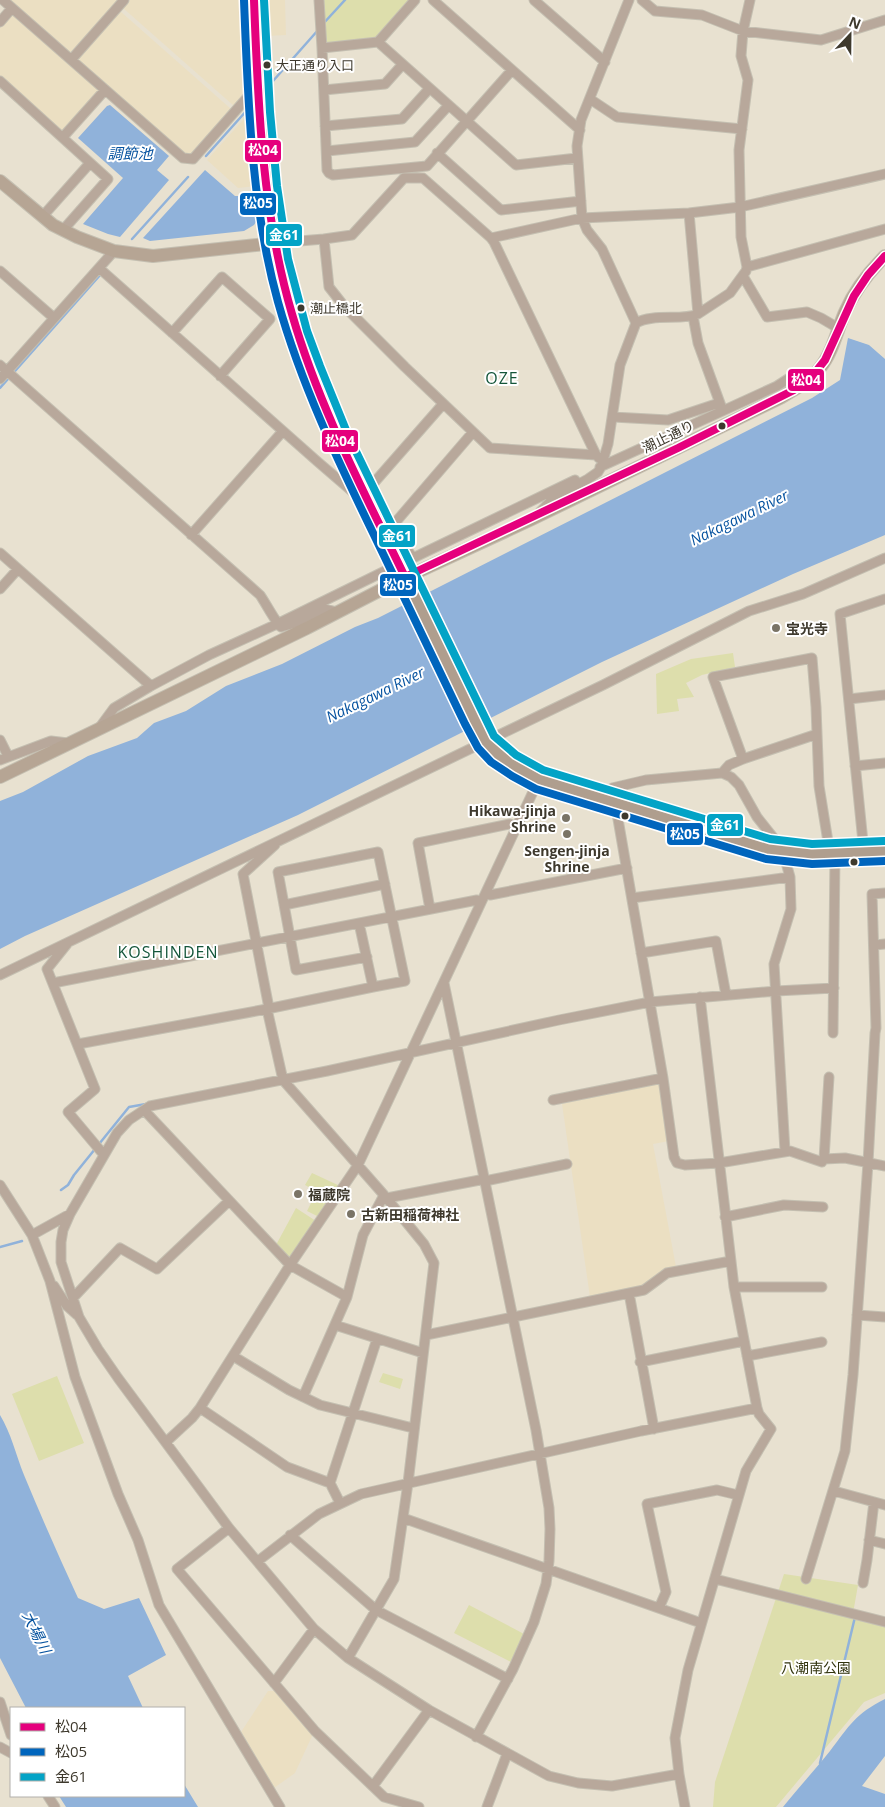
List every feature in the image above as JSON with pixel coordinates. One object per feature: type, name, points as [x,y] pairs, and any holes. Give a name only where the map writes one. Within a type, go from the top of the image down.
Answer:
[{"type":"main road","points":[[254,0],[260,87]]},
{"type":"main road","points":[[258,0],[262,157],[275,243],[287,298],[312,376],[339,441],[365,493],[388,531],[408,582],[484,739],[496,754],[506,762],[539,778],[735,840],[783,852],[833,854],[885,851]]},
{"type":"street","points":[[3,0],[183,158],[188,160],[193,159],[260,87]]},
{"type":"street","points":[[71,60],[124,0]]},
{"type":"street","points":[[319,0],[327,170],[333,175],[427,166],[512,70]]},
{"type":"street","points":[[322,48],[378,42],[415,0]]},
{"type":"street","points":[[433,0],[580,130]]},
{"type":"street","points":[[534,0],[605,62]]},
{"type":"street","points":[[532,519],[555,497],[598,472],[613,417],[620,365],[636,322],[602,249],[587,230],[582,218],[577,146],[581,120],[629,0]]},
{"type":"street","points":[[642,0],[655,11],[702,15],[743,31],[821,40],[885,20]]},
{"type":"street","points":[[750,0],[743,31],[741,56],[748,80],[739,150],[740,208],[746,271],[767,317],[807,312],[838,328]]},
{"type":"street","points":[[0,22],[12,8]]},
{"type":"street","points":[[378,42],[516,165],[578,158]]},
{"type":"street","points":[[324,90],[385,84],[402,65]]},
{"type":"street","points":[[0,81],[108,179],[63,230]]},
{"type":"street","points":[[325,126],[402,119],[429,89]]},
{"type":"street","points":[[63,137],[105,90]]},
{"type":"street","points":[[590,99],[617,117],[742,129]]},
{"type":"street","points":[[327,151],[415,142],[448,106]]},
{"type":"street","points":[[437,154],[501,210],[581,201]]},
{"type":"street","points":[[42,217],[90,163]]},
{"type":"street","points":[[491,238],[582,218],[689,213],[740,208],[885,174]]},
{"type":"street","points":[[2,187],[63,230],[114,251],[153,256],[352,235],[404,178],[423,178],[491,238],[600,461]]},
{"type":"street","points":[[689,213],[698,343],[721,407]]},
{"type":"street","points":[[636,322],[667,316],[695,315],[730,293],[746,271],[885,230]]},
{"type":"street","points":[[324,239],[329,287],[331,290],[344,306],[490,448],[600,461]]},
{"type":"street","points":[[0,379],[114,251]]},
{"type":"street","name":"潮止通り","points":[[0,777],[308,628],[337,612],[408,582],[532,519],[728,424],[796,388],[814,375],[821,367],[831,349],[838,328],[857,289],[870,271],[885,256]]},
{"type":"street","points":[[99,268],[220,376],[353,492],[359,495],[365,493],[443,404]]},
{"type":"street","points":[[0,271],[54,318]]},
{"type":"street","points":[[172,333],[222,277],[270,319],[220,376]]},
{"type":"street","points":[[8,372],[260,595],[277,624],[281,627],[326,609],[337,612]]},
{"type":"street","points":[[473,432],[388,531],[413,558],[600,461],[721,407],[778,386],[791,377]]},
{"type":"street","points":[[613,417],[668,420],[721,407]]},
{"type":"street","points":[[191,535],[283,431]]},
{"type":"street","points":[[0,553],[151,686]]},
{"type":"street","points":[[0,975],[278,842],[484,739],[749,611],[803,594],[885,558]]},
{"type":"street","points":[[0,589],[18,569]]},
{"type":"street","points":[[99,729],[114,708],[151,686],[209,655],[385,571]]},
{"type":"street","points":[[864,852],[840,614],[885,599]]},
{"type":"street","points":[[743,759],[713,677],[812,658],[818,786],[833,854],[833,1032]]},
{"type":"street","points":[[849,699],[885,695]]},
{"type":"street","points":[[722,773],[729,765],[743,759],[817,734]]},
{"type":"street","points":[[0,740],[4,758],[51,741],[68,743]]},
{"type":"street","points":[[855,766],[885,763]]},
{"type":"street","points":[[785,1151],[774,964],[791,909],[790,877],[783,852],[758,817],[739,785],[731,777],[722,773],[679,776],[612,788],[612,801],[627,868],[663,1078],[674,1158],[677,1163],[684,1165],[719,1163],[790,1151],[822,1162],[824,1159],[844,1158],[885,1166]]},
{"type":"street","points":[[166,1442],[200,1408],[290,1265],[358,1165],[539,778]]},
{"type":"street","points":[[430,910],[418,843],[510,824],[517,827]]},
{"type":"street","points":[[278,842],[243,874],[283,1080],[386,1197],[424,1244],[434,1263],[408,1483],[394,1578],[348,1658]]},
{"type":"street","points":[[78,1044],[268,1009],[405,981],[378,852],[278,872],[296,970],[367,957]]},
{"type":"street","points":[[486,894],[494,895],[627,868]]},
{"type":"street","points":[[632,898],[790,877]]},
{"type":"street","points":[[284,905],[385,884]]},
{"type":"street","points":[[806,1579],[845,1451],[857,1315],[876,1028],[872,894],[885,893]]},
{"type":"street","points":[[53,983],[477,900],[481,902]]},
{"type":"street","points":[[360,923],[373,987]]},
{"type":"street","points":[[641,953],[716,941],[726,995]]},
{"type":"street","points":[[68,942],[47,969],[95,1089],[68,1112],[104,1155]]},
{"type":"street","points":[[875,945],[885,944]]},
{"type":"street","points":[[444,982],[536,1430],[549,1508],[550,1546],[548,1570],[546,1584],[534,1622],[508,1679],[476,1737]]},
{"type":"street","points":[[679,1774],[612,1786],[578,1783],[549,1776],[429,1710],[348,1658],[314,1629],[259,1564],[258,1560],[255,1559],[229,1528],[109,1365],[79,1317],[63,1272],[61,1242],[63,1230],[70,1214],[104,1155],[123,1126],[150,1106],[283,1080],[552,1021],[650,1002],[834,988]]},
{"type":"street","points":[[685,1807],[679,1774],[676,1730],[688,1670],[746,1471],[771,1429],[759,1414],[757,1408],[734,1287],[700,997]]},
{"type":"street","points":[[824,1159],[829,1077]]},
{"type":"street","points":[[553,1100],[663,1078]]},
{"type":"street","points":[[144,1110],[290,1265],[347,1297]]},
{"type":"street","points":[[303,1397],[347,1297],[363,1235],[386,1197],[567,1164]]},
{"type":"street","points":[[0,1185],[32,1235],[50,1281],[75,1377],[115,1486],[138,1540],[159,1605],[280,1807]]},
{"type":"street","points":[[73,1298],[120,1248],[158,1269],[229,1201]]},
{"type":"street","points":[[725,1217],[784,1206],[824,1207]]},
{"type":"street","points":[[32,1235],[70,1214]]},
{"type":"street","points":[[426,1334],[644,1290],[667,1272],[730,1261]]},
{"type":"street","points":[[50,1281],[67,1306],[79,1317]]},
{"type":"street","points":[[734,1287],[822,1287]]},
{"type":"street","points":[[629,1293],[640,1362],[654,1429]]},
{"type":"street","points":[[857,1315],[885,1317]]},
{"type":"street","points":[[335,1325],[423,1353]]},
{"type":"street","points":[[330,1483],[377,1339]]},
{"type":"street","points":[[640,1362],[744,1341]]},
{"type":"street","points":[[747,1356],[822,1342]]},
{"type":"street","points":[[233,1356],[269,1379],[320,1405],[413,1428]]},
{"type":"street","points":[[200,1408],[288,1467],[330,1483],[340,1503]]},
{"type":"street","points":[[258,1560],[319,1514],[361,1494],[757,1408]]},
{"type":"street","points":[[659,1608],[666,1592],[647,1504],[717,1490],[738,1495]]},
{"type":"street","points":[[834,1491],[885,1505]]},
{"type":"street","points":[[863,1583],[874,1502]]},
{"type":"street","points":[[403,1518],[701,1623]]},
{"type":"street","points":[[229,1528],[178,1568],[315,1731],[384,1797],[413,1806]]},
{"type":"street","points":[[290,1535],[376,1610],[508,1679]]},
{"type":"street","points":[[869,1540],[885,1544]]},
{"type":"street","points":[[714,1579],[885,1622]]},
{"type":"street","points":[[274,1683],[314,1629]]},
{"type":"street","points":[[0,1702],[10,1732]]},
{"type":"street","points":[[374,1786],[429,1710]]},
{"type":"street","points":[[487,1807],[507,1754]]},
{"type":"shaded area","points":[[10,0],[118,0],[70,53]]},
{"type":"shaded area","points":[[130,0],[247,0],[251,87],[234,106],[123,8]]},
{"type":"shaded area","points":[[265,0],[285,0],[286,35],[267,36]]},
{"type":"shaded area","points":[[120,11],[231,109],[188,157],[78,59]]},
{"type":"shaded area","points":[[12,14],[99,91],[63,132],[0,76],[0,28]]},
{"type":"shaded area","points":[[252,110],[256,186],[238,188],[207,160]]},
{"type":"shaded area","points":[[662,1082],[669,1141],[653,1144],[676,1267],[642,1288],[590,1297],[562,1104]]},
{"type":"shaded area","points":[[268,1691],[276,1691],[313,1734],[295,1773],[274,1788],[241,1732]]},
{"type":"green space","points":[[322,0],[409,0],[377,37],[327,44],[324,41]]},
{"type":"green space","points":[[733,653],[735,667],[702,675],[686,683],[694,697],[677,699],[679,711],[657,714],[656,674],[691,659]]},
{"type":"green space","points":[[312,1173],[340,1186],[319,1217],[307,1211],[311,1203],[308,1200],[312,1189],[305,1185]]},
{"type":"green space","points":[[296,1208],[316,1221],[291,1258],[288,1259],[276,1245]]},
{"type":"green space","points":[[383,1373],[403,1379],[400,1389],[379,1382]]},
{"type":"green space","points":[[57,1376],[84,1443],[39,1461],[12,1394]]},
{"type":"green space","name":"八潮南公園","points":[[784,1574],[858,1585],[852,1619],[885,1627],[885,1693],[864,1702],[776,1807],[713,1807],[715,1782]]},
{"type":"green space","points":[[469,1605],[524,1634],[511,1662],[454,1633]]},
{"type":"water","name":"調節池","points":[[110,105],[169,156],[157,170],[169,180],[120,237],[83,224],[123,178],[78,138]]},
{"type":"water","points":[[205,170],[235,196],[253,196],[258,219],[254,225],[244,231],[150,241],[143,238]]},
{"type":"water","name":"Nakagawa River","points":[[848,338],[869,345],[885,359],[885,535],[793,574],[602,662],[298,815],[25,936],[0,949],[0,801],[23,792],[88,756],[137,738],[154,723],[186,711],[226,686],[282,664],[355,627],[378,618],[812,398],[840,380]]},
{"type":"water","name":"大場川","points":[[0,1415],[37,1506],[78,1598],[104,1609],[139,1598],[166,1655],[128,1676],[143,1707],[25,1707],[0,1658]]},
{"type":"water","points":[[885,1699],[885,1756],[862,1786],[885,1794],[885,1807],[783,1807],[848,1727],[860,1715]]},
{"type":"water","points":[[185,1786],[198,1807],[66,1807],[60,1797],[185,1797]]},
{"type":"waterway","points":[[322,25],[345,0]]},
{"type":"waterway","points":[[273,81],[319,29]]},
{"type":"waterway","points":[[206,156],[248,109]]},
{"type":"waterway","points":[[132,239],[188,177]]},
{"type":"waterway","points":[[0,388],[101,274]]},
{"type":"waterway","points":[[61,1190],[68,1185],[129,1107],[146,1104]]},
{"type":"waterway","points":[[0,1247],[22,1241]]},
{"type":"waterway","points":[[820,1763],[855,1617]]},
{"type":"transit line","name":"松05","points":[[244,0],[249,114],[256,190],[269,265],[287,333],[334,451],[478,748],[491,762],[536,789],[766,859],[812,864],[885,861]]},
{"type":"transit line","name":"松04","points":[[254,0],[263,158],[274,237],[282,276],[292,314],[315,382],[343,448],[405,577]]},
{"type":"transit line","name":"金61","points":[[264,0],[270,112],[277,186],[288,259],[307,331],[348,435],[494,736],[516,755],[543,770],[770,839],[812,844],[884,841]]},
{"type":"transit line","name":"松04","points":[[405,577],[678,448],[794,390],[814,374],[825,360],[854,296],[868,275],[885,256]]},
{"type":"place","name":"大正通り入口","points":[[267,65]]},
{"type":"place","name":"潮止橋北","points":[[301,308]]},
{"type":"place","name":"宝光寺","points":[[776,628]]},
{"type":"place","name":"Hikawa-jinja Shrine","points":[[566,818]]},
{"type":"place","name":"Sengen-jinja Shrine","points":[[567,834]]},
{"type":"place","name":"福蔵院","points":[[298,1194]]},
{"type":"place","name":"古新田稲荷神社","points":[[351,1214]]},
{"type":"district","name":"OZE","points":[[502,378]]},
{"type":"district","name":"KOSHINDEN","points":[[168,952]]}]
